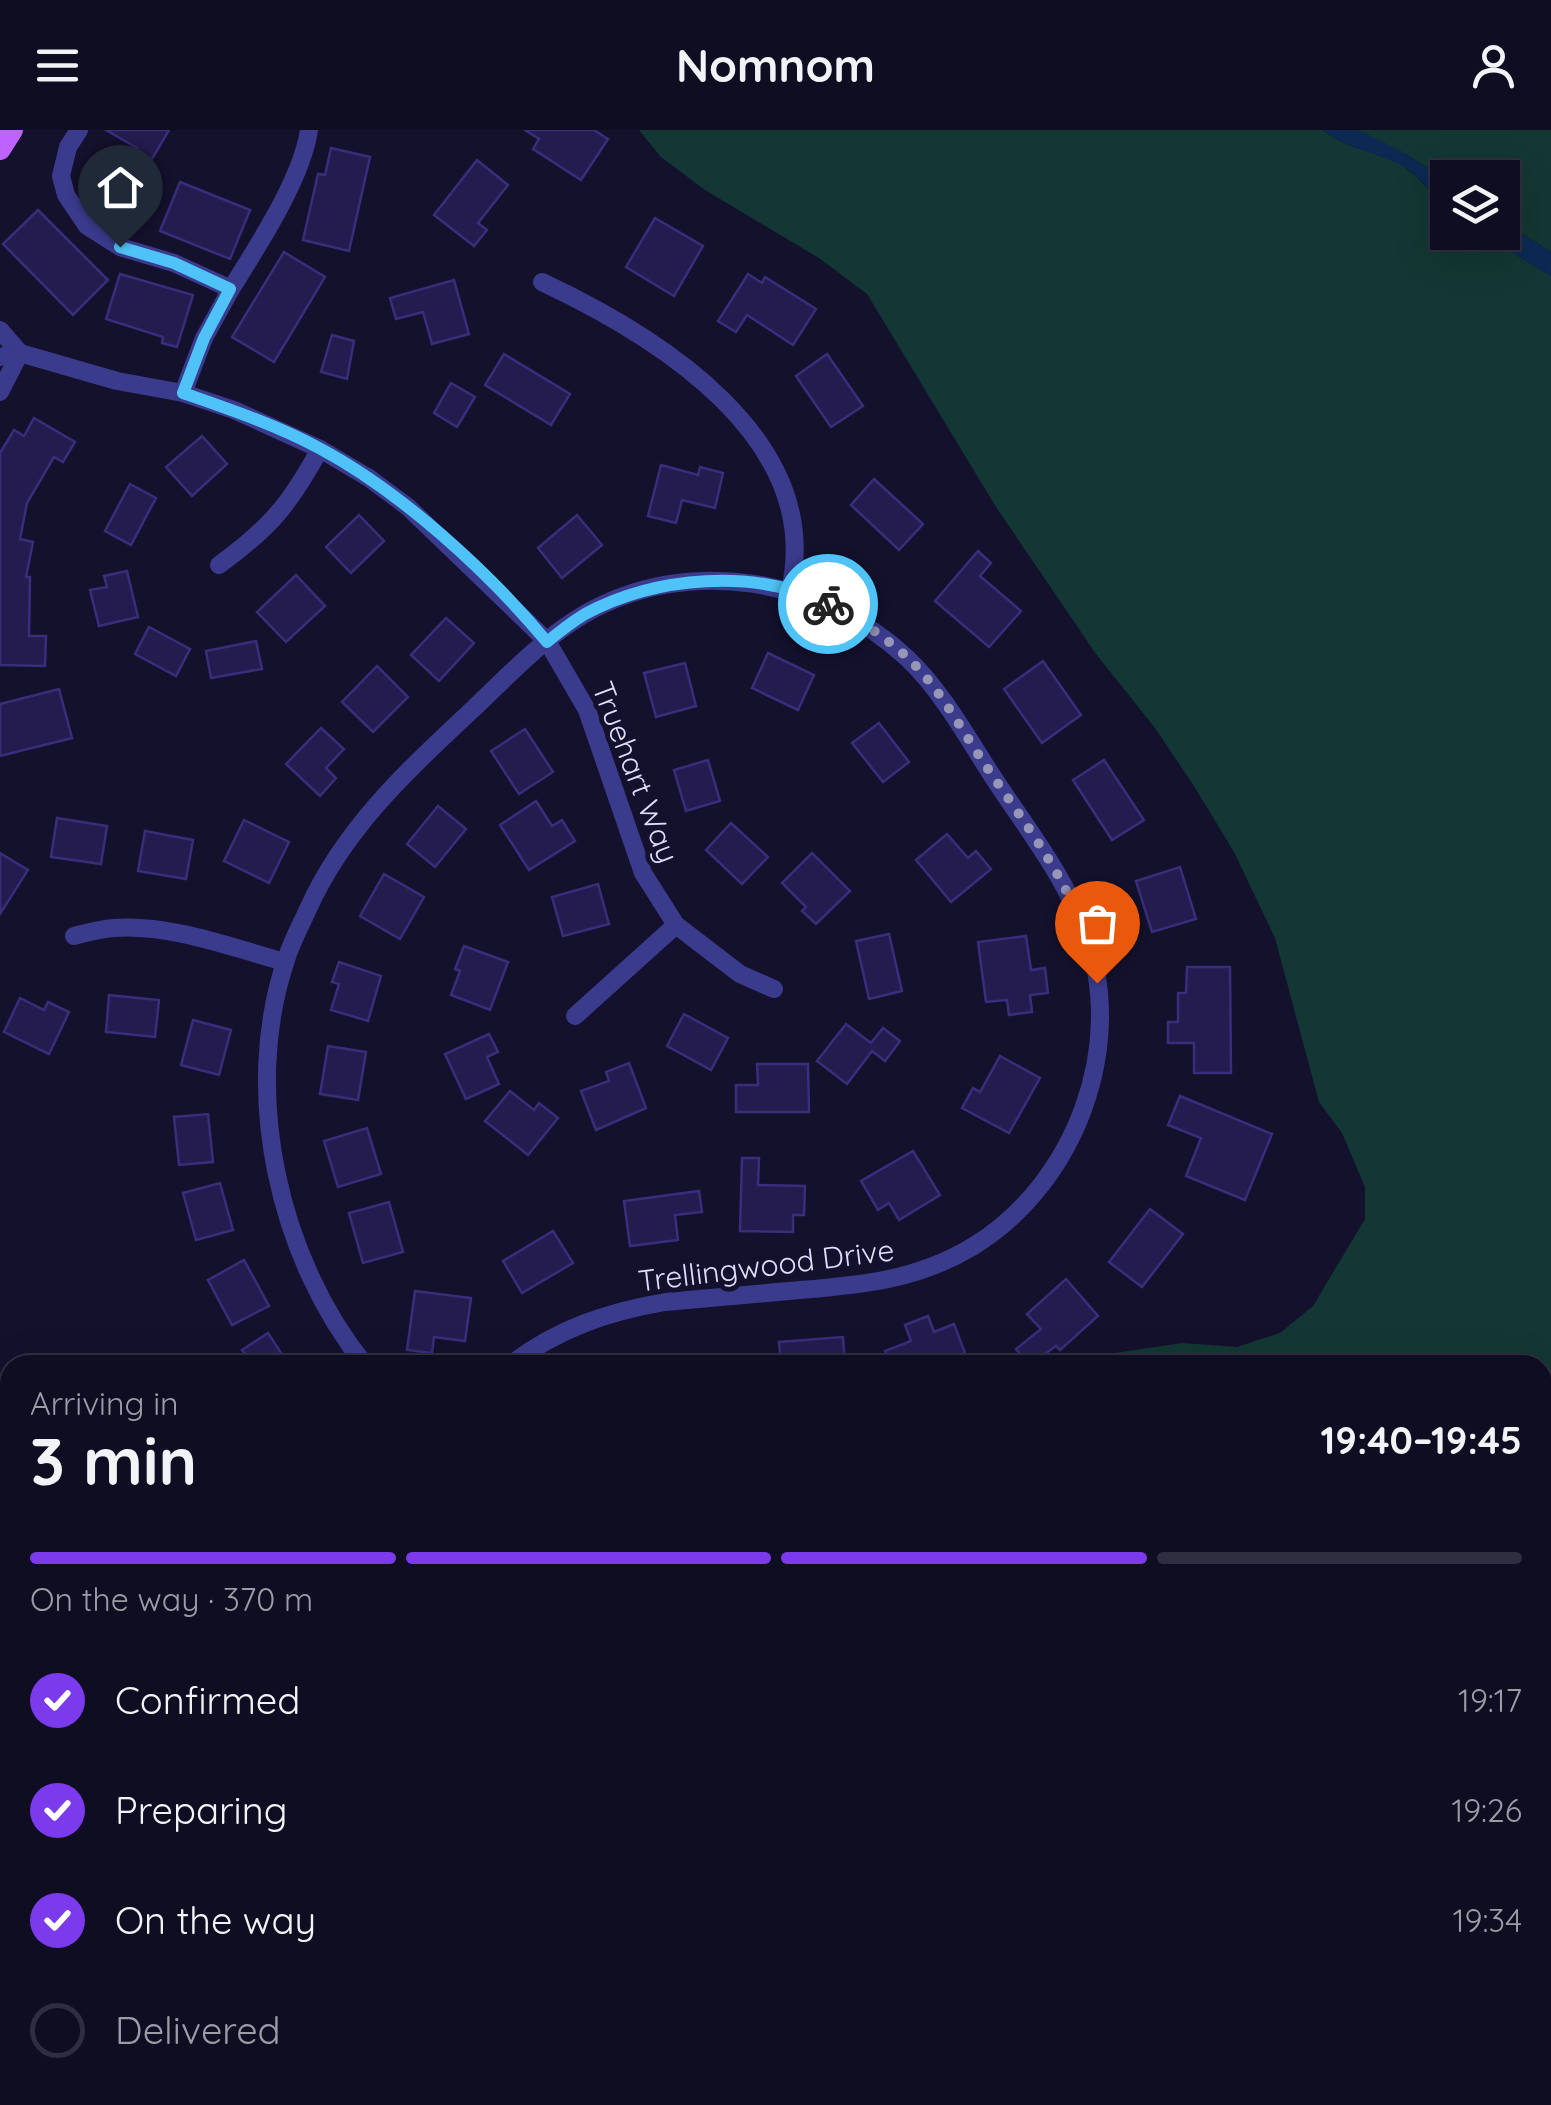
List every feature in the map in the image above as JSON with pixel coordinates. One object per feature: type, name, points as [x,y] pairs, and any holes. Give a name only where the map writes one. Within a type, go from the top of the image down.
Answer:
[{"type":"main road","points":[[0,150],[12,130]]},
{"type":"street","points":[[79,130],[68,147],[61,176],[66,195],[87,226],[120,247],[174,263],[230,289]]},
{"type":"street","points":[[183,393],[204,338],[303,156],[309,130]]},
{"type":"street","points":[[542,282],[672,358],[727,402],[750,432],[784,494],[797,556],[790,590]]},
{"type":"street","points":[[0,330],[20,353]]},
{"type":"street","points":[[0,357],[20,353]]},
{"type":"street","points":[[0,392],[20,353]]},
{"type":"street","name":"Truehart Way","points":[[20,353],[117,381],[183,393],[234,410],[320,448],[408,507],[547,642],[593,725],[643,873],[676,925],[740,974],[774,989]]},
{"type":"street","points":[[218,565],[284,510],[320,448]]},
{"type":"street","name":"Trellingwood Drive","points":[[358,1355],[328,1311],[305,1267],[278,1182],[268,1102],[268,1058],[285,962],[321,880],[358,826],[407,772],[547,642],[593,611],[657,588],[726,582],[790,590],[845,612],[912,662],[973,746],[1074,906],[1093,956],[1099,1012],[1094,1065],[1076,1126],[1050,1174],[1014,1215],[972,1247],[930,1269],[874,1284],[633,1308],[572,1326],[526,1355]]},
{"type":"street","points":[[575,1016],[676,925]]},
{"type":"street","points":[[74,936],[113,928],[154,930],[196,937],[285,962]]},
{"type":"green space","points":[[639,130],[1323,130],[1401,165],[1430,190],[1430,250],[1508,250],[1551,276],[1551,1355],[1112,1355],[1182,1343],[1237,1347],[1280,1333],[1313,1306],[1365,1219],[1365,1187],[1342,1133],[1319,1102],[1275,938],[1234,852],[1194,786],[1155,728],[1096,654],[996,507],[867,294],[819,258],[705,190],[661,157]]},
{"type":"green space","points":[[1358,130],[1551,130],[1551,252],[1520,233],[1520,160],[1430,160],[1430,170]]},
{"type":"water","points":[[1323,130],[1358,130],[1406,154],[1430,170],[1430,191],[1408,169]]},
{"type":"water","points":[[1520,233],[1551,252],[1551,276],[1508,250],[1520,250]]},
{"type":"building","points":[[106,130],[169,130],[142,176],[160,197],[122,229],[89,189],[137,148]]},
{"type":"building","points":[[525,130],[594,130],[608,139],[581,180],[533,149],[539,139]]},
{"type":"building","points":[[331,148],[370,157],[349,251],[303,240],[318,174],[325,175]]},
{"type":"building","points":[[477,160],[508,185],[478,223],[487,230],[474,246],[434,215]]},
{"type":"building","points":[[180,182],[250,210],[230,259],[160,231]]},
{"type":"building","points":[[38,210],[108,280],[73,315],[3,244]]},
{"type":"building","points":[[655,218],[703,246],[674,296],[626,267]]},
{"type":"building","points":[[284,252],[325,277],[274,362],[232,337]]},
{"type":"building","points":[[120,274],[193,295],[177,347],[162,343],[163,337],[106,319]]},
{"type":"building","points":[[748,274],[762,283],[765,277],[816,309],[793,345],[747,315],[736,332],[718,321]]},
{"type":"building","points":[[454,280],[469,334],[432,344],[423,312],[396,319],[390,298]]},
{"type":"building","points":[[332,335],[354,341],[347,379],[321,372]]},
{"type":"building","points":[[504,354],[570,394],[551,425],[485,385]]},
{"type":"building","points":[[827,354],[863,406],[831,427],[796,376]]},
{"type":"building","points":[[451,383],[475,397],[457,427],[434,413]]},
{"type":"building","points":[[34,418],[75,442],[63,462],[54,457],[27,503],[20,539],[33,542],[26,577],[30,577],[29,636],[46,636],[45,666],[0,665],[0,453],[14,430],[24,436]]},
{"type":"building","points":[[202,436],[227,464],[192,496],[166,467]]},
{"type":"building","points":[[661,465],[698,475],[700,467],[723,473],[715,508],[682,500],[676,523],[648,516]]},
{"type":"building","points":[[874,479],[923,524],[899,550],[851,505]]},
{"type":"building","points":[[130,484],[156,498],[131,545],[105,531]]},
{"type":"building","points":[[359,515],[384,541],[351,573],[326,547]]},
{"type":"building","points":[[577,515],[602,545],[562,578],[538,548]]},
{"type":"building","points":[[978,551],[991,563],[980,576],[1021,611],[989,647],[935,601]]},
{"type":"building","points":[[127,571],[138,617],[99,626],[90,590],[107,587],[104,576]]},
{"type":"building","points":[[296,575],[325,606],[286,642],[257,612]]},
{"type":"building","points":[[446,618],[474,643],[439,681],[411,655]]},
{"type":"building","points":[[149,627],[190,649],[176,676],[135,654]]},
{"type":"building","points":[[256,641],[262,669],[211,678],[206,651]]},
{"type":"building","points":[[768,653],[814,675],[798,710],[752,688]]},
{"type":"building","points":[[1043,661],[1081,715],[1042,743],[1004,689]]},
{"type":"building","points":[[685,663],[696,706],[656,717],[644,673]]},
{"type":"building","points":[[377,666],[408,697],[373,732],[342,702]]},
{"type":"building","points":[[59,689],[72,738],[0,756],[0,704]]},
{"type":"building","points":[[879,723],[909,762],[883,782],[852,743]]},
{"type":"building","points":[[321,728],[344,749],[326,768],[336,778],[320,796],[286,764]]},
{"type":"building","points":[[525,729],[553,772],[519,794],[491,751]]},
{"type":"building","points":[[708,760],[720,801],[686,811],[674,770]]},
{"type":"building","points":[[1104,760],[1144,820],[1112,840],[1073,780]]},
{"type":"building","points":[[536,801],[552,826],[562,820],[575,841],[529,870],[500,825]]},
{"type":"building","points":[[438,806],[466,829],[435,867],[407,844]]},
{"type":"building","points":[[57,818],[107,826],[101,864],[51,857]]},
{"type":"building","points":[[244,820],[289,842],[269,883],[224,861]]},
{"type":"building","points":[[731,823],[768,857],[742,884],[706,850]]},
{"type":"building","points":[[145,831],[193,840],[186,879],[138,871]]},
{"type":"building","points":[[947,834],[968,858],[976,851],[991,869],[951,902],[916,860]]},
{"type":"building","points":[[0,853],[28,870],[0,914]]},
{"type":"building","points":[[812,853],[850,891],[816,924],[802,911],[806,907],[782,883]]},
{"type":"building","points":[[1180,867],[1196,919],[1152,932],[1136,881]]},
{"type":"building","points":[[384,874],[424,897],[400,939],[360,916]]},
{"type":"building","points":[[598,884],[609,924],[563,936],[552,897]]},
{"type":"building","points":[[889,934],[902,991],[869,999],[856,941]]},
{"type":"building","points":[[1026,936],[1031,970],[1045,968],[1048,993],[1030,995],[1032,1012],[1009,1015],[1007,1000],[986,1002],[978,942]]},
{"type":"building","points":[[464,946],[508,962],[490,1010],[451,995]]},
{"type":"building","points":[[339,962],[381,976],[368,1021],[331,1010],[339,984],[332,982]]},
{"type":"building","points":[[1187,967],[1230,967],[1231,1073],[1194,1073],[1194,1043],[1168,1043],[1168,1022],[1178,1022],[1178,993],[1186,993]]},
{"type":"building","points":[[109,995],[159,1000],[155,1037],[106,1032]]},
{"type":"building","points":[[20,998],[44,1010],[48,1002],[69,1012],[49,1054],[4,1032]]},
{"type":"building","points":[[684,1014],[728,1038],[711,1070],[667,1046]]},
{"type":"building","points":[[193,1020],[231,1030],[219,1075],[181,1065]]},
{"type":"building","points":[[846,1024],[871,1043],[883,1028],[900,1041],[885,1061],[872,1051],[847,1084],[817,1061]]},
{"type":"building","points":[[489,1034],[498,1052],[487,1057],[499,1084],[466,1099],[445,1054]]},
{"type":"building","points":[[328,1046],[366,1052],[358,1100],[320,1094]]},
{"type":"building","points":[[1000,1056],[1040,1078],[1009,1133],[962,1108],[973,1088],[980,1092]]},
{"type":"building","points":[[629,1063],[646,1108],[596,1130],[581,1091],[609,1081],[606,1072]]},
{"type":"building","points":[[757,1064],[808,1064],[809,1112],[736,1112],[736,1085],[758,1085]]},
{"type":"building","points":[[510,1091],[534,1110],[539,1103],[558,1118],[528,1155],[485,1121]]},
{"type":"building","points":[[1180,1096],[1272,1134],[1245,1200],[1186,1176],[1201,1138],[1168,1125]]},
{"type":"building","points":[[208,1114],[213,1162],[179,1165],[174,1117]]},
{"type":"building","points":[[367,1128],[381,1174],[338,1187],[324,1141]]},
{"type":"building","points":[[913,1151],[940,1195],[899,1220],[889,1203],[878,1210],[861,1181]]},
{"type":"building","points":[[742,1158],[759,1158],[758,1185],[805,1186],[804,1215],[793,1215],[793,1232],[740,1231]]},
{"type":"building","points":[[220,1183],[233,1230],[196,1240],[183,1193]]},
{"type":"building","points":[[699,1191],[702,1212],[675,1215],[678,1240],[630,1246],[624,1201]]},
{"type":"building","points":[[389,1202],[403,1252],[363,1263],[349,1213]]},
{"type":"building","points":[[1150,1209],[1183,1234],[1142,1287],[1109,1262]]},
{"type":"building","points":[[553,1231],[573,1263],[522,1293],[503,1261]]},
{"type":"building","points":[[244,1260],[269,1306],[232,1325],[208,1280]]},
{"type":"building","points":[[1066,1279],[1098,1316],[1060,1350],[1056,1346],[1043,1355],[1021,1355],[1016,1349],[1041,1329],[1027,1314]]},
{"type":"building","points":[[415,1291],[471,1298],[465,1341],[434,1337],[432,1353],[407,1350]]},
{"type":"building","points":[[928,1316],[934,1332],[954,1324],[965,1353],[886,1355],[885,1351],[911,1341],[905,1325]]},
{"type":"building","points":[[268,1333],[282,1355],[246,1355],[242,1350]]},
{"type":"building","points":[[843,1337],[844,1355],[780,1355],[779,1342]]},
{"type":"way so far","points":[[828,604],[890,644],[912,662],[937,693],[1074,906],[1093,956],[1097,983]]},
{"type":"route","points":[[120,247],[206,275],[230,289],[204,338],[183,393],[279,429],[370,478],[444,538],[547,642],[603,606],[686,583],[766,585],[828,604]]}]
